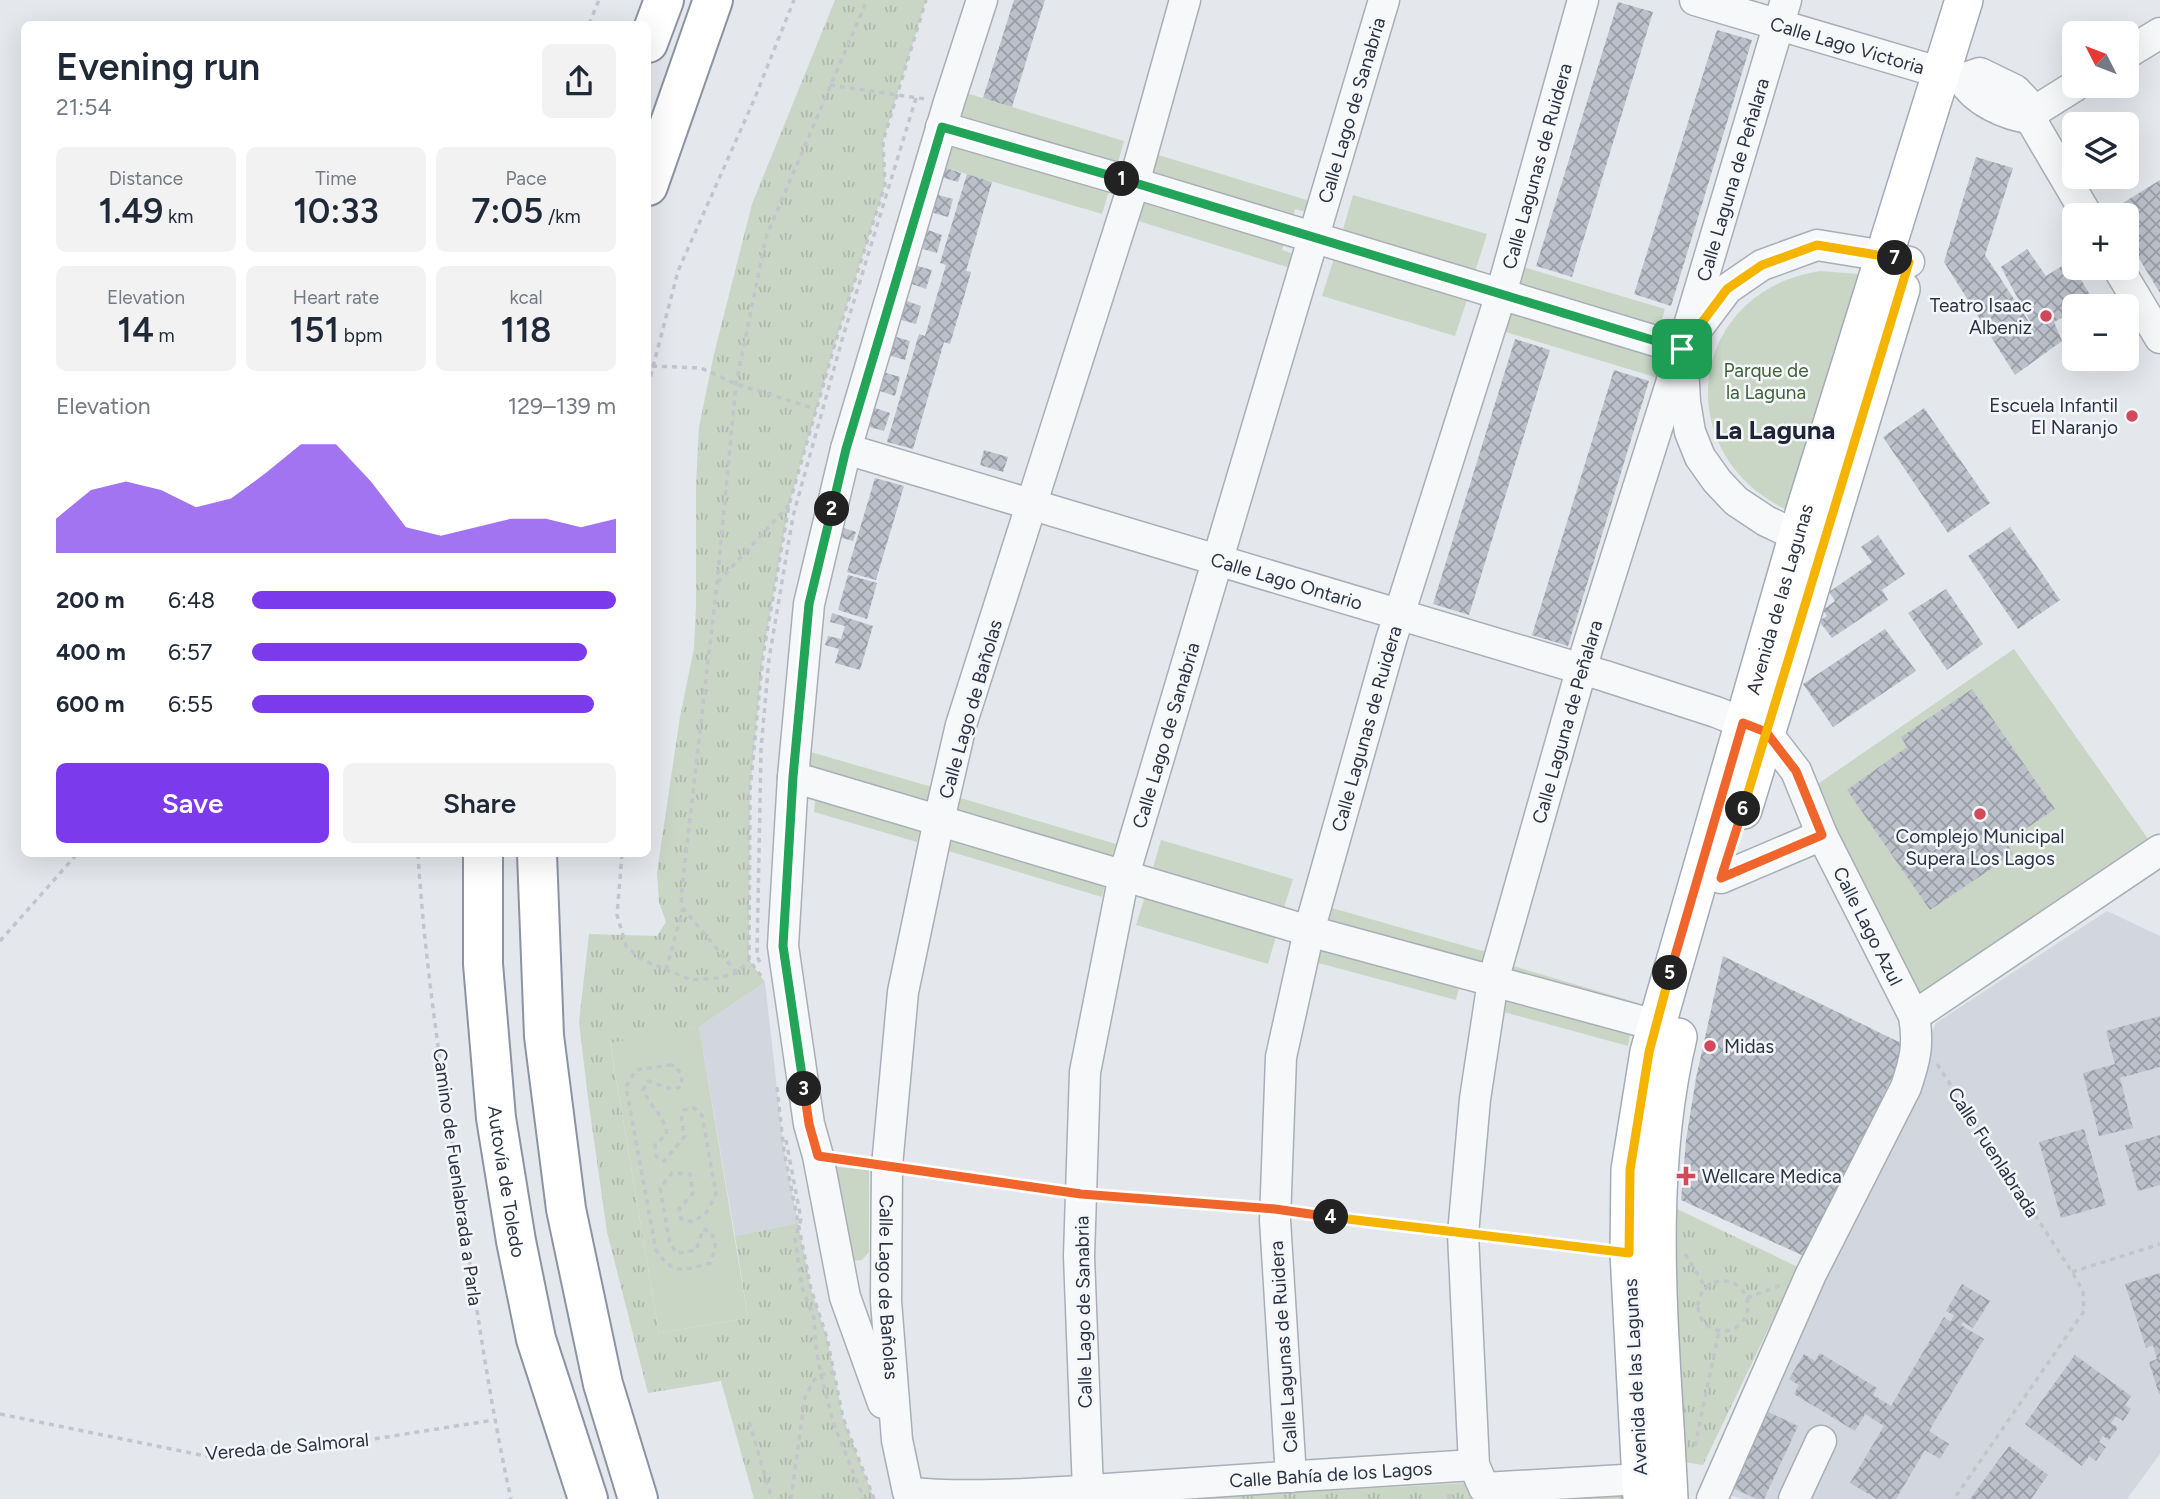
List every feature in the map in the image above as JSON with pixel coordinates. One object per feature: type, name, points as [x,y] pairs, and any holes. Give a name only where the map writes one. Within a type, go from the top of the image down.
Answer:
[{"type":"highway","points":[[651,35],[664,0]]},
{"type":"highway","points":[[651,177],[713,0]]},
{"type":"highway","name":"Autovía de Toledo","points":[[483,857],[483,964],[496,1118],[516,1241],[536,1339],[588,1499]]},
{"type":"highway","points":[[537,857],[544,1036],[566,1209],[603,1384],[638,1499]]},
{"type":"highway","points":[[536,1339],[568,1499]]},
{"type":"main road","name":"Avenida de las Lagunas","points":[[1650,1492],[1629,1253],[1630,1170],[1655,1025],[1755,727],[1897,259],[1951,76],[1964,0]]},
{"type":"main road","name":"Avenida de las Lagunas","points":[[1951,76],[1987,0]]},
{"type":"main road","name":"Avenida de las Lagunas","points":[[1650,1492],[1659,1349],[1658,1170],[1674,1057],[1721,878],[1798,536],[1897,259]]},
{"type":"street","points":[[897,1440],[845,1297],[818,1156],[809,1124],[783,946],[793,777],[809,604],[846,449],[982,0]]},
{"type":"street","name":"Calle Lago de Bañolas","points":[[897,1440],[886,1301],[887,1166],[903,992],[961,725],[1134,183],[1185,0]]},
{"type":"street","name":"Calle Lago de Sanabria","points":[[1088,1491],[1079,1256],[1084,1072],[1124,875],[1384,0]]},
{"type":"street","name":"Calle Lagunas de Ruidera","points":[[1291,1477],[1275,1209],[1281,1057],[1309,931],[1399,613],[1501,294],[1584,0]]},
{"type":"street","name":"Calle Lago Victoria","points":[[1695,0],[1782,13],[1951,76],[1980,73],[2015,90],[2032,114],[2080,203]]},
{"type":"street","name":"Calle Laguna de Peñalara","points":[[1474,1465],[1463,1234],[1475,1100],[1493,981],[1588,646],[1682,349],[1782,13]]},
{"type":"street","points":[[2139,46],[2160,33]]},
{"type":"street","points":[[2032,114],[2062,94]]},
{"type":"street","points":[[942,127],[1682,349]]},
{"type":"street","points":[[1798,536],[1766,521],[1736,501],[1700,457],[1690,432],[1685,402],[1682,349],[1727,289],[1762,265],[1817,245],[1897,259]]},
{"type":"street","points":[[2125,280],[2160,338]]},
{"type":"street","name":"Calle Lago Ontario","points":[[846,449],[1583,669],[1755,727]]},
{"type":"street","name":"Calle Lago Azul","points":[[1755,727],[1796,771],[1822,835],[1915,1024]]},
{"type":"street","points":[[793,777],[1309,931],[1655,1025]]},
{"type":"street","points":[[1721,878],[1822,835]]},
{"type":"street","points":[[1712,1499],[1811,1274],[1906,1087],[1917,1055],[1915,1024],[2160,850]]},
{"type":"street","points":[[838,1261],[851,1273],[871,1270],[886,1254]]},
{"type":"street","name":"Calle Bahía de los Lagos","points":[[897,1440],[908,1492],[927,1499],[1012,1499],[1088,1491],[1474,1465]]},
{"type":"street","points":[[1794,1499],[1821,1441]]},
{"type":"street","points":[[1474,1465],[1484,1488],[1650,1492]]},
{"type":"path","points":[[590,21],[599,0]]},
{"type":"path","points":[[651,371],[678,271],[754,100],[794,0]]},
{"type":"path","points":[[666,970],[682,908],[681,897],[717,583],[736,384],[766,237],[867,0]]},
{"type":"path","points":[[830,85],[897,95]]},
{"type":"path","points":[[652,366],[701,368],[736,384],[816,409]]},
{"type":"path","points":[[717,583],[789,505]]},
{"type":"path","points":[[0,941],[74,857]]},
{"type":"path","name":"Camino de Fuenlabrada a Parla","points":[[418,857],[422,916],[440,1054],[494,1420],[511,1499]]},
{"type":"path","points":[[622,857],[617,915],[626,946],[642,959],[691,980],[737,973],[749,960]]},
{"type":"path","points":[[682,908],[737,973]]},
{"type":"path","name":"Calle Fuenlabrada","points":[[1915,1024],[2083,1292],[2084,1311],[1954,1499]]},
{"type":"path","points":[[669,1065],[676,1066],[682,1077],[681,1087],[671,1089],[648,1081],[643,1090],[649,1103],[665,1122],[667,1134],[655,1145],[656,1156],[664,1161],[679,1144],[685,1136],[681,1121],[684,1110],[694,1108],[702,1115],[716,1194],[707,1212],[693,1222],[681,1219],[679,1209],[693,1193],[690,1174],[672,1173],[660,1188],[670,1244],[677,1252],[696,1250],[702,1229],[712,1233],[716,1248],[710,1263],[681,1270],[665,1264],[656,1250],[626,1087],[635,1070],[669,1065]]},
{"type":"path","points":[[818,1156],[1081,1194],[1275,1209],[1629,1253]]},
{"type":"path","points":[[798,1223],[795,1238],[802,1287],[814,1318],[821,1375],[833,1422],[864,1499]]},
{"type":"path","points":[[2072,1272],[2160,1244]]},
{"type":"path","points":[[1723,1281],[1743,1290],[1748,1307],[1742,1323],[1733,1329],[1719,1331],[1702,1320],[1698,1303],[1706,1288],[1723,1281]]},
{"type":"path","points":[[1694,1451],[1719,1331]]},
{"type":"path","points":[[791,1499],[805,1397],[814,1380],[834,1372]]},
{"type":"path","name":"Vereda de Salmoral","points":[[0,1414],[206,1456],[348,1443],[494,1420]]},
{"type":"path","points":[[749,1422],[772,1499]]},
{"type":"shaded area","points":[[2107,911],[2160,936],[2160,1454],[2127,1499],[1744,1499],[1718,1493],[1936,1023]]},
{"type":"shaded area","points":[[765,982],[784,1151],[798,1223],[735,1236],[699,1027]]},
{"type":"green space","points":[[835,0],[926,0],[883,141],[885,185],[837,337],[789,505],[763,655],[750,790],[749,960],[765,982],[699,1027],[610,1043],[659,1333],[748,1318],[735,1236],[798,1223],[811,1289],[827,1338],[843,1418],[874,1499],[754,1499],[721,1381],[648,1393],[607,1232],[579,1022],[589,934],[657,936],[666,922],[659,902],[657,872],[680,717],[694,648],[699,427],[714,354],[752,204]]},
{"type":"green space","points":[[966,93],[1124,141],[1115,173],[956,125]]},
{"type":"green space","points":[[953,134],[1112,182],[1102,214],[943,167]]},
{"type":"green space","points":[[1152,153],[1310,201],[1307,212],[1295,209],[1290,225],[1143,181]]},
{"type":"green space","points":[[1141,191],[1287,234],[1282,250],[1294,254],[1290,268],[1132,219]]},
{"type":"green space","points":[[1353,195],[1487,234],[1473,278],[1340,240]]},
{"type":"green space","points":[[1337,249],[1470,291],[1455,336],[1322,296]]},
{"type":"green space","points":[[1520,266],[1665,309],[1657,336],[1512,293]]},
{"type":"green space","name":"Parque de la Laguna","points":[[1820,271],[1858,274],[1787,510],[1749,484],[1723,451],[1710,415],[1709,377],[1720,340],[1742,309],[1776,285]]},
{"type":"green space","points":[[1508,302],[1667,349],[1658,378],[1499,330]]},
{"type":"green space","name":"Complejo Municipal Supera Los Lagos","points":[[2014,649],[2151,843],[1919,996],[1815,786]]},
{"type":"green space","points":[[807,751],[932,787],[925,810],[806,775]]},
{"type":"green space","points":[[816,791],[923,820],[917,842],[814,812]]},
{"type":"green space","points":[[957,797],[1116,844],[1109,865],[951,818]]},
{"type":"green space","points":[[949,830],[1107,875],[1102,897],[945,850]]},
{"type":"green space","points":[[1161,840],[1293,879],[1281,917],[1150,878]]},
{"type":"green space","points":[[1148,887],[1279,926],[1268,964],[1136,925]]},
{"type":"green space","points":[[1325,906],[1486,952],[1480,973],[1319,928]]},
{"type":"green space","points":[[1321,942],[1461,980],[1456,1000],[1315,962]]},
{"type":"green space","points":[[1510,965],[1638,1003],[1634,1016],[1506,979]]},
{"type":"green space","points":[[1505,990],[1632,1024],[1628,1046],[1500,1011]]},
{"type":"green space","points":[[699,1027],[748,1318],[659,1333],[610,1042]]},
{"type":"green space","points":[[827,1166],[869,1170],[869,1252],[862,1260],[854,1261],[846,1256]]},
{"type":"green space","points":[[1675,1208],[1798,1267],[1703,1465],[1684,1462],[1673,1251]]},
{"type":"green space","points":[[1483,1482],[1622,1485],[1622,1499],[1173,1499]]},
{"type":"building","points":[[1014,0],[1045,0],[1012,107],[983,98]]},
{"type":"building","points":[[1618,2],[1653,12],[1572,277],[1536,266]]},
{"type":"building","points":[[1717,30],[1752,40],[1671,306],[1634,294]]},
{"type":"building","points":[[1976,157],[2013,168],[1985,255],[2037,334],[2001,267],[2027,249],[2046,276],[2062,266],[2062,280],[2081,280],[2089,294],[2062,294],[2062,318],[2054,322],[2062,341],[2015,375],[1944,262]]},
{"type":"building","points":[[943,167],[961,173],[958,182],[941,177]]},
{"type":"building","points":[[967,174],[992,182],[966,271],[971,272],[966,290],[950,344],[944,342],[913,449],[887,442],[919,334],[925,336],[946,265],[940,263]]},
{"type":"building","points":[[2160,180],[2160,293],[2139,258],[2139,203],[2123,203]]},
{"type":"building","points":[[935,194],[953,199],[948,217],[930,212]]},
{"type":"building","points":[[925,229],[942,235],[937,253],[919,248]]},
{"type":"building","points":[[914,265],[932,270],[926,289],[909,283]]},
{"type":"building","points":[[904,300],[921,306],[916,324],[898,319]]},
{"type":"building","points":[[893,336],[910,341],[905,360],[888,355]]},
{"type":"building","points":[[1515,339],[1550,350],[1469,615],[1433,604]]},
{"type":"building","points":[[1614,370],[1649,381],[1568,646],[1532,635]]},
{"type":"building","points":[[883,372],[900,377],[895,396],[877,390]]},
{"type":"building","points":[[872,407],[890,413],[884,431],[866,426]]},
{"type":"building","points":[[1924,408],[1990,503],[1948,533],[1883,437]]},
{"type":"building","points":[[984,450],[1008,457],[1003,472],[980,465]]},
{"type":"building","points":[[875,478],[904,486],[876,580],[847,572]]},
{"type":"building","points":[[838,526],[856,532],[853,541],[835,536]]},
{"type":"building","points":[[2010,527],[2060,600],[2018,629],[1968,556]]},
{"type":"building","points":[[1878,535],[1905,574],[1882,590],[1888,600],[1832,638],[1819,621],[1827,616],[1823,610],[1835,601],[1829,592],[1872,562],[1861,547]]},
{"type":"building","points":[[848,575],[877,583],[867,619],[838,610]]},
{"type":"building","points":[[1946,589],[1983,644],[1947,670],[1908,613]]},
{"type":"building","points":[[832,613],[873,626],[860,670],[835,663],[839,649],[825,645],[828,636],[841,639],[845,626],[830,622]]},
{"type":"building","points":[[1885,629],[1916,671],[1833,727],[1803,684]]},
{"type":"building","points":[[1972,689],[2055,809],[2006,842],[2013,854],[1930,910],[1847,790],[1907,747],[1901,737]]},
{"type":"building","points":[[1723,956],[1907,1046],[1806,1257],[1681,1200],[1686,1140],[1696,1078]]},
{"type":"building","points":[[2160,1016],[2160,1067],[2120,1078],[2133,1128],[2099,1136],[2083,1073],[2115,1064],[2106,1031]]},
{"type":"building","points":[[2084,1129],[2106,1205],[2061,1218],[2039,1142]]},
{"type":"building","points":[[2160,1135],[2160,1185],[2138,1191],[2125,1145]]},
{"type":"building","points":[[2160,1273],[2159,1394],[2149,1362],[2157,1359],[2153,1345],[2146,1348],[2125,1284]]},
{"type":"building","points":[[1962,1284],[1990,1301],[1973,1328],[1963,1322],[1961,1325],[1984,1339],[1929,1431],[1949,1444],[1940,1459],[1925,1450],[1896,1499],[1877,1499],[1850,1483],[1884,1426],[1865,1414],[1855,1431],[1794,1394],[1799,1385],[1789,1379],[1804,1354],[1815,1361],[1820,1353],[1877,1388],[1873,1395],[1891,1406],[1944,1317],[1951,1322],[1954,1315],[1946,1311]]},
{"type":"building","points":[[2075,1355],[2131,1396],[2125,1405],[2131,1409],[2123,1421],[2116,1416],[2111,1423],[2118,1428],[2109,1440],[2103,1436],[2099,1442],[2106,1447],[2096,1461],[2089,1456],[2082,1466],[2025,1424]]},
{"type":"building","points":[[1762,1409],[1798,1426],[1764,1499],[1757,1499],[1726,1485]]},
{"type":"building","points":[[2009,1446],[2048,1475],[2031,1499],[1970,1499]]},
{"type":"place","name":"Teatro Isaac Albeniz","points":[[2046,316]]},
{"type":"place","name":"Escuela Infantil El Naranjo","points":[[2132,416]]},
{"type":"place","name":"Complejo Municipal Supera Los Lagos","points":[[1980,814]]},
{"type":"place","name":"Midas","points":[[1710,1046]]},
{"type":"place","name":"Wellcare Medica","points":[[1686,1176]]},
{"type":"district","name":"La Laguna","points":[[1775,430]]},
{"type":"route","points":[[1682,349],[942,127],[846,449],[809,604],[793,777],[783,946],[809,1124],[818,1156],[1081,1194],[1275,1209],[1629,1253],[1630,1170],[1649,1052],[1743,723],[1766,732],[1796,771],[1822,835],[1721,878],[1760,755],[1766,732],[1909,262],[1817,245],[1762,265],[1727,289],[1682,349]]}]
